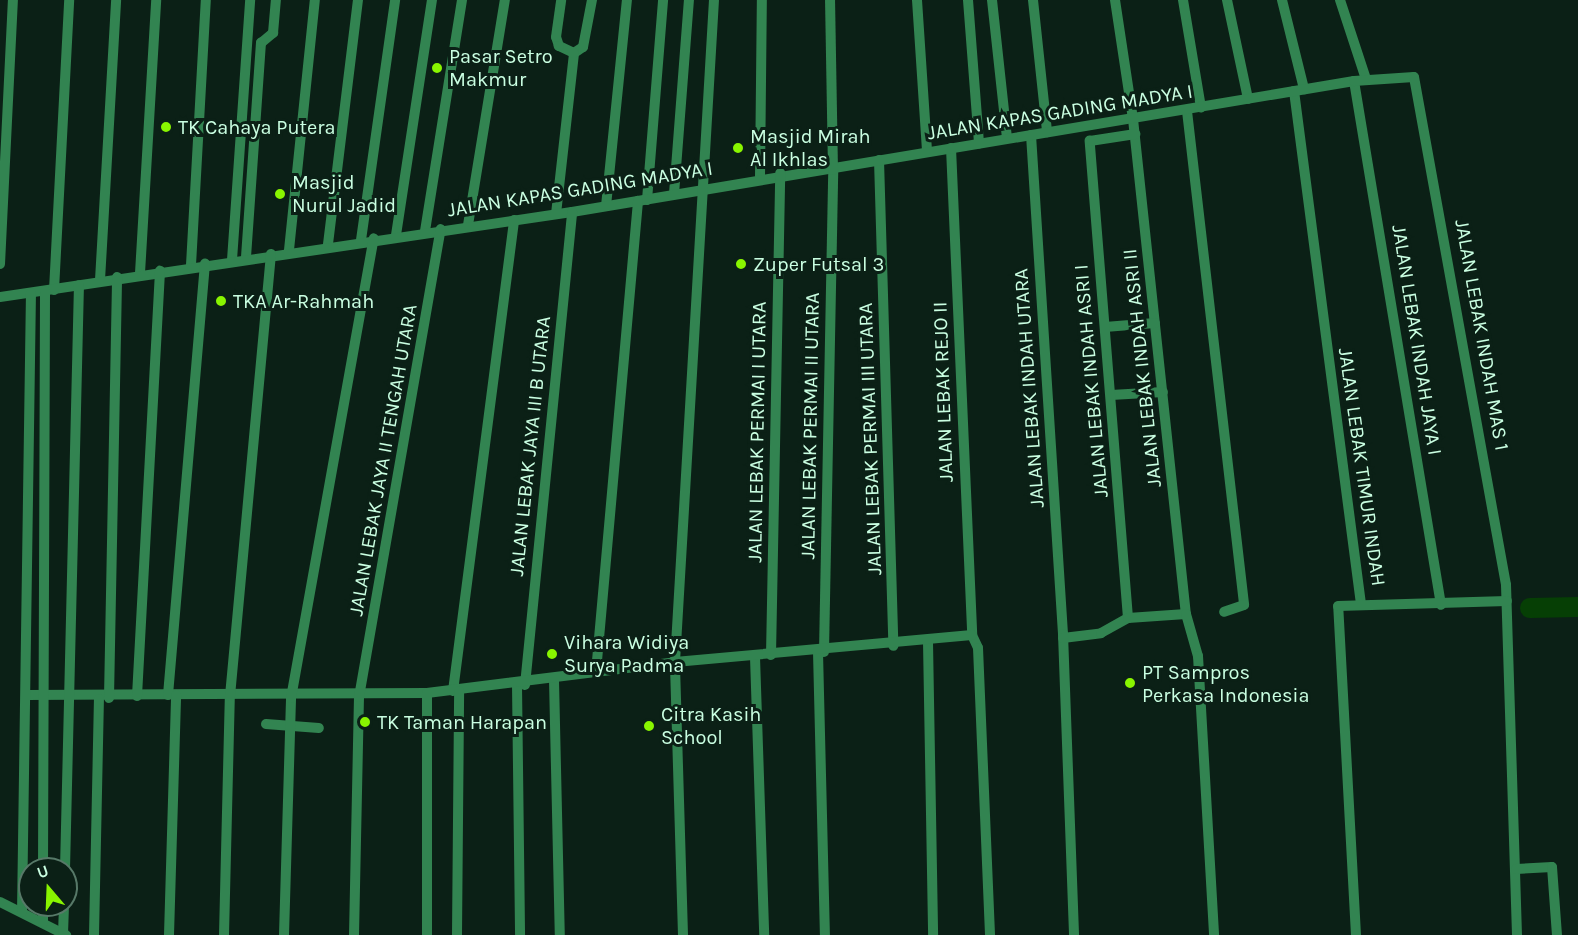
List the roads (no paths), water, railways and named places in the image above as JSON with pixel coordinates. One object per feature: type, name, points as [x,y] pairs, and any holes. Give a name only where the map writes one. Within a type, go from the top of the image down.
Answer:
[{"type":"street","points":[[0,264],[13,0]]},
{"type":"street","points":[[43,857],[50,290],[69,0]]},
{"type":"street","points":[[100,280],[116,0]]},
{"type":"street","points":[[140,273],[156,0]]},
{"type":"street","points":[[191,265],[206,0]]},
{"type":"street","points":[[232,260],[250,0]]},
{"type":"street","points":[[246,257],[261,43],[273,33],[276,0]]},
{"type":"street","points":[[289,250],[315,0]]},
{"type":"street","points":[[328,244],[358,0]]},
{"type":"street","points":[[361,240],[395,0]]},
{"type":"street","points":[[396,235],[432,0]]},
{"type":"street","points":[[425,231],[462,0]]},
{"type":"street","points":[[468,225],[506,0]]},
{"type":"street","points":[[561,0],[556,37],[559,46],[573,53]]},
{"type":"street","points":[[573,53],[583,47],[591,0]]},
{"type":"street","points":[[606,206],[627,0]]},
{"type":"street","points":[[596,672],[663,0]]},
{"type":"street","points":[[674,194],[689,0]]},
{"type":"street","points":[[683,935],[675,662],[701,190],[714,0]]},
{"type":"street","points":[[760,177],[762,0]]},
{"type":"street","name":"JALAN LEBAK PERMAI II UTARA","points":[[825,935],[821,652],[833,165],[830,0]]},
{"type":"street","points":[[917,0],[927,152]]},
{"type":"street","points":[[968,0],[979,144]]},
{"type":"street","points":[[992,0],[1007,138]]},
{"type":"street","points":[[1033,0],[1047,132]]},
{"type":"street","name":"JALAN LEBAK INDAH ASRI II","points":[[1114,0],[1135,134],[1186,614],[1198,656],[1214,935]]},
{"type":"street","points":[[1183,0],[1201,108]]},
{"type":"street","points":[[1227,0],[1248,99]]},
{"type":"street","name":"JALAN LEBAK TIMUR INDAH","points":[[1282,0],[1299,90],[1361,604],[1338,607],[1356,935]]},
{"type":"street","points":[[1341,0],[1366,79]]},
{"type":"street","points":[[556,214],[573,53]]},
{"type":"street","name":"JALAN KAPAS GADING MADYA I","points":[[0,297],[328,244],[572,212],[701,190],[780,173],[879,160],[1187,111],[1366,79],[1414,77]]},
{"type":"street","name":"JALAN LEBAK INDAH MAS 1","points":[[1414,77],[1483,440],[1507,601],[1517,935]]},
{"type":"street","name":"JALAN LEBAK INDAH JAYA I","points":[[1354,81],[1441,605]]},
{"type":"street","points":[[1187,111],[1244,605],[1224,612]]},
{"type":"street","name":"JALAN LEBAK INDAH ASRI I","points":[[1128,618],[1090,141],[1135,134]]},
{"type":"street","name":"JALAN LEBAK INDAH UTARA","points":[[1030,135],[1063,638],[1074,935]]},
{"type":"street","name":"JALAN LEBAK REJO II","points":[[951,148],[972,634],[978,648],[990,935]]},
{"type":"street","name":"JALAN LEBAK PERMAI III UTARA","points":[[879,160],[893,646]]},
{"type":"street","name":"JALAN LEBAK PERMAI I UTARA","points":[[771,655],[780,173]]},
{"type":"street","name":"JALAN LEBAK JAYA III B UTARA","points":[[520,935],[521,685],[572,212]]},
{"type":"street","points":[[457,935],[456,691],[513,220]]},
{"type":"street","name":"JALAN LEBAK JAYA II TENGAH UTARA","points":[[354,935],[359,697],[441,229]]},
{"type":"street","points":[[284,935],[291,698],[374,238]]},
{"type":"street","points":[[224,935],[229,701],[271,254]]},
{"type":"street","points":[[169,935],[172,695],[205,264]]},
{"type":"street","points":[[137,696],[160,271]]},
{"type":"street","points":[[94,935],[117,277]]},
{"type":"street","points":[[65,857],[79,285]]},
{"type":"street","points":[[23,857],[31,293]]},
{"type":"street","points":[[1105,327],[1155,323]]},
{"type":"street","points":[[1111,395],[1163,392]]},
{"type":"street","points":[[1361,604],[1441,605],[1507,601]]},
{"type":"street","points":[[1063,638],[1101,633],[1128,618],[1186,614]]},
{"type":"street","points":[[27,695],[104,698],[172,695],[229,701],[427,693],[521,685],[675,662],[893,646],[972,634]]},
{"type":"street","points":[[928,642],[933,935]]},
{"type":"street","points":[[755,657],[764,935]]},
{"type":"street","points":[[555,680],[560,935]]},
{"type":"street","points":[[427,693],[427,935]]},
{"type":"street","points":[[266,724],[319,728]]},
{"type":"street","points":[[1516,869],[1551,867],[1557,935]]},
{"type":"street","points":[[0,902],[18,910]]},
{"type":"street","points":[[32,917],[64,934],[64,917]]},
{"type":"street","points":[[43,917],[43,923]]},
{"type":"waterway","points":[[1530,608],[1578,607]]},
{"type":"place","name":"Pasar Setro Makmur","points":[[437,68]]},
{"type":"place","name":"TK Cahaya Putera","points":[[166,127]]},
{"type":"place","name":"Masjid Mirah Al Ikhlas","points":[[738,148]]},
{"type":"place","name":"Masjid Nurul Jadid","points":[[280,194]]},
{"type":"place","name":"Zuper Futsal 3","points":[[741,264]]},
{"type":"place","name":"TKA Ar-Rahmah","points":[[221,301]]},
{"type":"place","name":"Vihara Widiya Surya Padma","points":[[552,654]]},
{"type":"place","name":"PT Sampros Perkasa Indonesia","points":[[1130,683]]},
{"type":"place","name":"TK Taman Harapan","points":[[365,722]]},
{"type":"place","name":"Citra Kasih School","points":[[649,726]]}]
